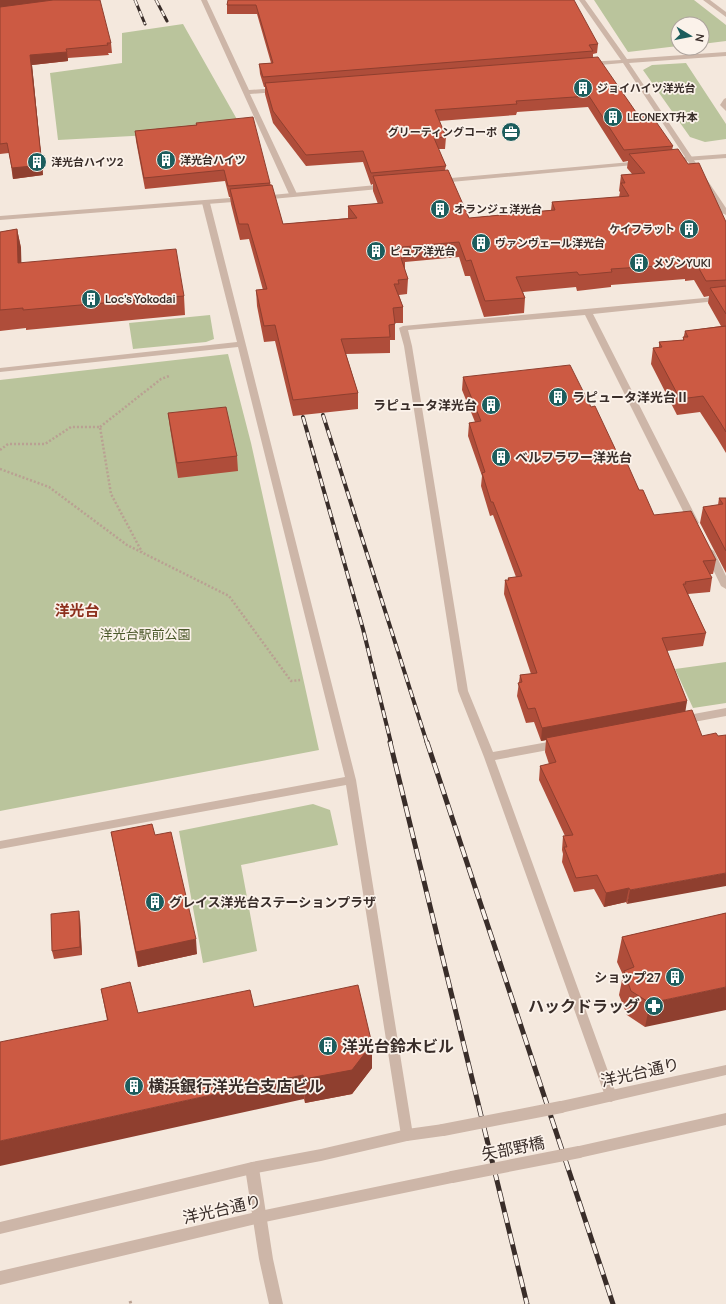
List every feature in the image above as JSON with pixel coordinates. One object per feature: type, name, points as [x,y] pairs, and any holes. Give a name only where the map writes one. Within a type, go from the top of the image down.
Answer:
[{"type":"street","points":[[204,0],[293,194]]},
{"type":"street","points":[[582,0],[625,61],[726,213]]},
{"type":"street","points":[[706,0],[726,15]]},
{"type":"street","points":[[577,65],[726,54]]},
{"type":"street","points":[[246,92],[285,89]]},
{"type":"street","points":[[726,100],[723,105],[726,109]]},
{"type":"street","points":[[666,161],[726,156]]},
{"type":"street","points":[[436,182],[651,162]]},
{"type":"street","points":[[0,218],[206,203],[396,185]]},
{"type":"street","points":[[0,1228],[252,1168],[407,1135],[350,780],[206,203]]},
{"type":"street","points":[[611,1096],[489,757],[463,691],[409,353],[403,328],[726,298]]},
{"type":"street","points":[[588,312],[698,530]]},
{"type":"street","points":[[0,370],[241,344]]},
{"type":"street","points":[[705,544],[726,586]]},
{"type":"street","points":[[672,722],[726,712]]},
{"type":"street","points":[[489,757],[573,741]]},
{"type":"street","points":[[0,845],[350,780]]},
{"type":"street","name":"洋光台通り","points":[[407,1135],[444,1130],[561,1107],[726,1070]]},
{"type":"street","name":"矢部野橋","points":[[452,1177],[579,1152],[726,1119]]},
{"type":"street","points":[[252,1168],[266,1259],[276,1304]]},
{"type":"street","name":"洋光台通り","points":[[0,1278],[260,1217],[452,1177]]},
{"type":"path","points":[[0,450],[8,444],[45,444],[71,427],[100,427],[161,379],[175,372]]},
{"type":"path","points":[[100,427],[111,494],[142,552]]},
{"type":"path","points":[[0,469],[49,487],[127,545],[229,596],[291,681],[325,680]]},
{"type":"green space","points":[[594,0],[694,0],[726,25],[726,41],[710,43],[710,16],[670,16],[670,47],[628,52]]},
{"type":"green space","points":[[183,24],[243,130],[58,140],[50,73],[122,63],[122,33]]},
{"type":"green space","points":[[686,63],[726,124],[726,139],[705,142],[690,137],[643,70],[652,65]]},
{"type":"green space","points":[[210,315],[214,339],[206,342],[133,349],[129,323]]},
{"type":"green space","name":"洋光台駅前公園","points":[[228,354],[251,443],[319,750],[0,811],[0,380]]},
{"type":"green space","points":[[726,662],[726,703],[693,708],[675,669]]},
{"type":"green space","points":[[313,804],[330,810],[338,845],[241,865],[257,951],[203,963],[179,831]]},
{"type":"building","points":[[53,0],[100,0],[111,43],[107,43],[108,45],[66,49],[67,52],[30,55],[42,165],[12,168],[7,143],[0,144],[0,7]]},
{"type":"building","points":[[228,0],[574,0],[598,44],[589,45],[593,51],[263,77],[259,64],[273,63],[256,5],[227,5]]},
{"type":"building","points":[[598,57],[638,115],[652,116],[673,146],[624,150],[589,96],[516,101],[517,104],[435,110],[446,137],[434,138],[446,166],[371,173],[363,151],[306,155],[273,111],[265,83]]},
{"type":"building","points":[[253,117],[270,183],[228,186],[224,170],[144,178],[135,131],[197,125],[196,123]]},
{"type":"building","points":[[678,149],[688,164],[699,163],[726,222],[726,280],[706,281],[697,265],[687,264],[611,269],[612,272],[579,275],[577,272],[516,277],[525,298],[485,301],[471,260],[466,261],[459,242],[402,247],[405,258],[401,258],[408,279],[398,280],[399,284],[394,284],[403,307],[393,308],[395,324],[389,325],[390,337],[341,339],[358,393],[293,400],[275,325],[264,326],[256,290],[267,289],[248,224],[239,224],[230,189],[272,185],[283,224],[357,218],[348,206],[383,203],[373,176],[448,170],[469,218],[555,210],[552,202],[629,196],[621,183],[625,183],[621,175],[645,173],[629,154]]},
{"type":"building","name":"Loc's Yokodai","points":[[17,229],[18,263],[176,249],[184,296],[23,310],[23,308],[0,310],[0,232]]},
{"type":"building","points":[[726,286],[726,314],[710,288]]},
{"type":"building","points":[[726,326],[726,432],[703,396],[680,399],[653,348],[662,347],[659,342],[684,340],[683,337],[688,337],[685,331]]},
{"type":"building","points":[[570,365],[591,407],[595,406],[619,457],[623,463],[627,463],[639,490],[643,490],[654,515],[691,511],[716,560],[703,561],[712,578],[685,582],[686,584],[683,584],[706,633],[662,638],[687,701],[542,728],[535,708],[528,709],[518,683],[522,682],[520,675],[537,673],[505,580],[509,580],[508,578],[522,576],[493,502],[491,502],[482,473],[485,472],[469,423],[481,421],[463,377]]},
{"type":"building","points":[[226,407],[237,456],[177,463],[168,413]]},
{"type":"building","points":[[719,498],[726,498],[726,551],[703,507],[723,504]]},
{"type":"building","points":[[692,710],[702,736],[716,733],[718,736],[726,735],[726,873],[606,893],[597,875],[576,878],[564,847],[567,847],[563,836],[573,835],[540,766],[556,762],[546,738]]},
{"type":"building","name":"グレイス洋光台ステーションプラザ","points":[[152,824],[155,835],[171,832],[196,939],[136,952],[111,832]]},
{"type":"building","points":[[79,911],[80,947],[52,951],[51,914]]},
{"type":"building","name":"ショップ27","points":[[726,913],[726,987],[650,1003],[631,991],[624,971],[634,967],[622,937]]},
{"type":"building","points":[[130,982],[138,1013],[250,990],[254,1007],[358,985],[372,1044],[352,1070],[304,1079],[303,1075],[0,1141],[0,1042],[108,1020],[101,989]]},
{"type":"railway","points":[[135,0],[145,24]]},
{"type":"railway","points":[[156,0],[167,21]]},
{"type":"railway","points":[[323,415],[427,743]]},
{"type":"railway","points":[[303,417],[363,629],[391,743]]},
{"type":"railway","points":[[390,742],[527,1304]]},
{"type":"railway","points":[[427,742],[613,1304]]},
{"type":"place","name":"ジョイハイツ洋光台","points":[[583,88]]},
{"type":"place","name":"LEONEXT升本","points":[[613,117]]},
{"type":"place","name":"グリーティングコーポ","points":[[511,132]]},
{"type":"place","name":"洋光台ハイツ","points":[[166,160]]},
{"type":"place","name":"洋光台ハイツ2","points":[[37,162]]},
{"type":"place","name":"オランジェ洋光台","points":[[440,209]]},
{"type":"place","name":"ケイフラット","points":[[689,229]]},
{"type":"place","name":"ヴァンヴェール洋光台","points":[[481,243]]},
{"type":"place","name":"ピュア洋光台","points":[[376,251]]},
{"type":"place","name":"メゾンYUKI","points":[[639,263]]},
{"type":"place","name":"Loc's Yokodai","points":[[91,299]]},
{"type":"place","name":"ラピュータ洋光台Ⅱ","points":[[558,397]]},
{"type":"place","name":"ラピュータ洋光台","points":[[491,405]]},
{"type":"place","name":"ベルフラワー洋光台","points":[[501,457]]},
{"type":"place","name":"グレイス洋光台ステーションプラザ","points":[[155,902]]},
{"type":"place","name":"ショップ27","points":[[675,977]]},
{"type":"place","name":"ハックドラッグ","points":[[654,1006]]},
{"type":"place","name":"洋光台鈴木ビル","points":[[328,1046]]},
{"type":"place","name":"横浜銀行洋光台支店ビル","points":[[134,1086]]},
{"type":"district","name":"洋光台","points":[[77,611]]}]
